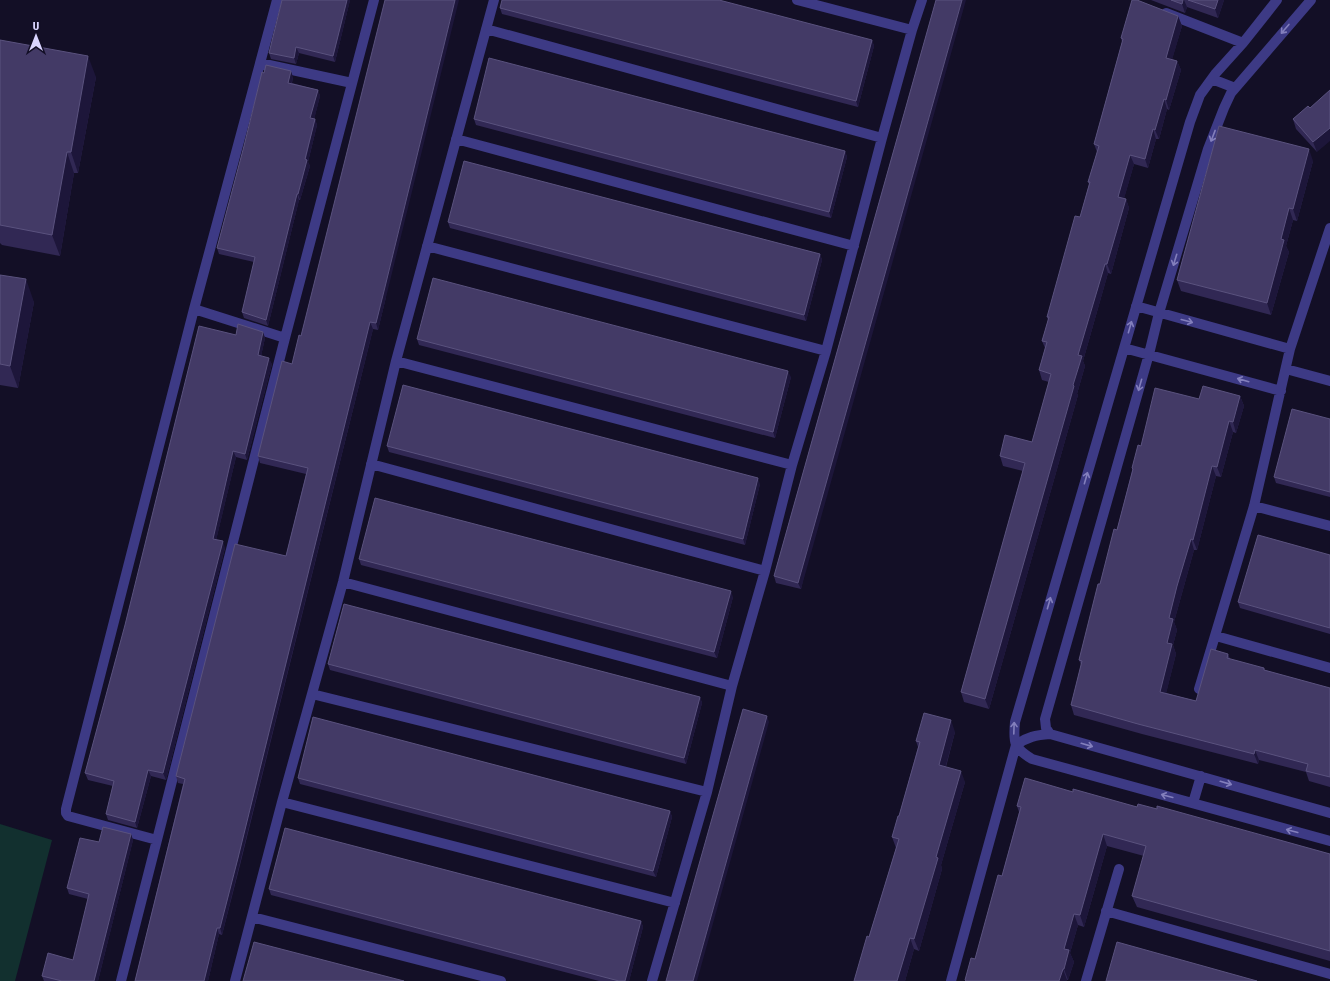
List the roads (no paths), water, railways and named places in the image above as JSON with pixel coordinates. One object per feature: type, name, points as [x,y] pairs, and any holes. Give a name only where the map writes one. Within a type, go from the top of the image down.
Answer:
[{"type":"street","points":[[157,840],[68,816],[66,809],[194,309],[277,0]]},
{"type":"street","points":[[121,981],[285,338],[374,0]]},
{"type":"street","points":[[235,981],[282,802],[343,582],[396,361],[494,0]]},
{"type":"street","points":[[797,0],[912,30]]},
{"type":"street","points":[[652,981],[707,792],[732,686],[765,571],[792,465],[826,351],[882,138],[912,30],[922,0]]},
{"type":"street","points":[[1276,0],[1200,95],[1190,122],[1014,722],[1014,733],[1016,745],[1021,753],[1032,759],[1330,841]]},
{"type":"street","points":[[1050,734],[1046,728],[1045,719],[1149,354],[1159,313],[1208,149],[1231,93],[1311,0]]},
{"type":"street","points":[[1157,10],[1243,43]]},
{"type":"street","points":[[486,28],[882,138]]},
{"type":"street","points":[[260,64],[352,83]]},
{"type":"street","points":[[1212,79],[1235,88]]},
{"type":"street","points":[[456,139],[854,246]]},
{"type":"street","points":[[1199,689],[1254,506],[1290,349],[1328,241],[1330,228]]},
{"type":"street","points":[[427,246],[826,351]]},
{"type":"street","points":[[1136,306],[1290,349]]},
{"type":"street","points":[[194,309],[285,338]]},
{"type":"street","points":[[1124,348],[1281,391]]},
{"type":"street","points":[[396,361],[792,465]]},
{"type":"street","points":[[1286,369],[1330,381]]},
{"type":"street","points":[[371,464],[765,571]]},
{"type":"street","points":[[1254,506],[1330,526]]},
{"type":"street","points":[[343,582],[732,686]]},
{"type":"street","points":[[1216,636],[1330,668]]},
{"type":"street","points":[[312,694],[707,792]]},
{"type":"street","points":[[951,981],[1016,745],[1026,738],[1036,735],[1050,734],[1330,813]]},
{"type":"street","points":[[1193,803],[1201,776]]},
{"type":"street","points":[[282,802],[675,903]]},
{"type":"street","points":[[1086,981],[1119,868]]},
{"type":"street","points":[[1106,911],[1330,974]]},
{"type":"street","points":[[252,917],[501,981]]}]
